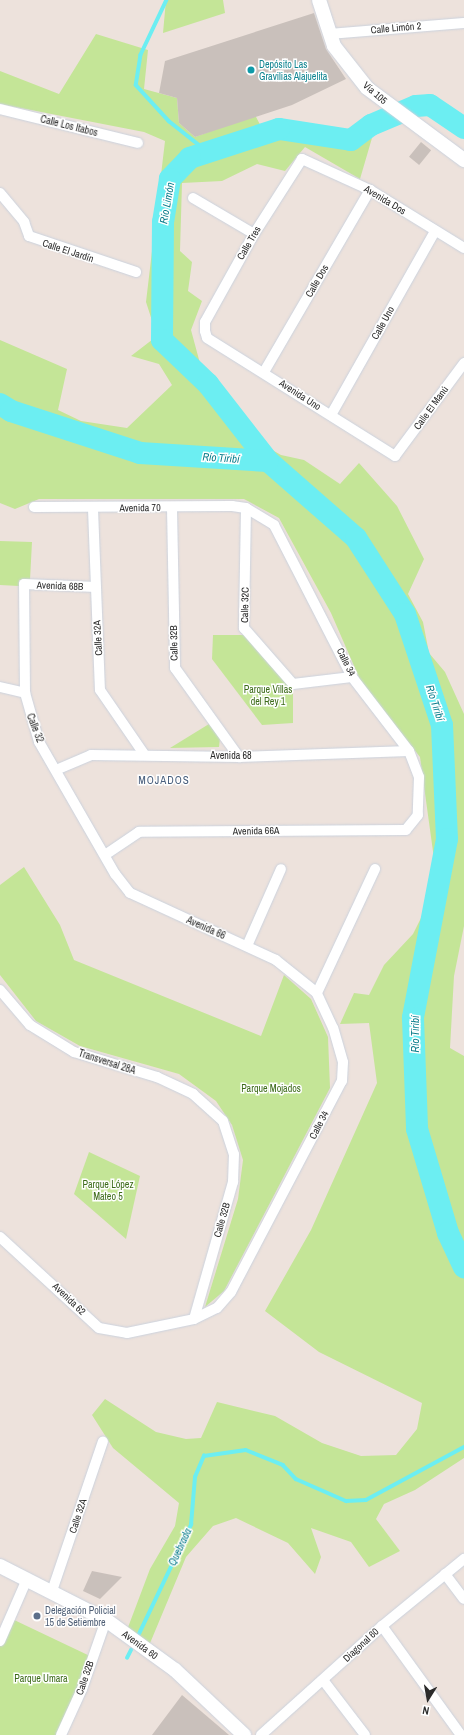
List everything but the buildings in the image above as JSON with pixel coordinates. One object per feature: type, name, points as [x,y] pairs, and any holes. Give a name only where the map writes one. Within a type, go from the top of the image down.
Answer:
[{"type":"street","name":"Vía 105","points":[[319,0],[329,34],[366,88],[464,160]]},
{"type":"street","name":"Calle Limón 2","points":[[329,34],[464,23]]},
{"type":"street","name":"Calle Los Itabos","points":[[0,109],[138,143]]},
{"type":"street","name":"Avenida Dos","points":[[302,159],[370,190],[464,248]]},
{"type":"street","name":"Calle Tres","points":[[205,331],[205,322],[254,234],[302,159]]},
{"type":"street","name":"Calle Dos","points":[[264,372],[370,190]]},
{"type":"street","name":"Calle El Jardín","points":[[0,193],[24,222],[29,236],[136,272]]},
{"type":"street","points":[[193,198],[254,234]]},
{"type":"street","name":"Calle Uno","points":[[331,415],[435,231]]},
{"type":"street","name":"Avenida Uno","points":[[205,331],[207,338],[264,372],[391,455],[398,454]]},
{"type":"street","name":"Calle El Manú","points":[[398,454],[464,363]]},
{"type":"street","name":"Avenida 70","points":[[34,507],[93,509],[246,508]]},
{"type":"street","name":"Calle 32B","points":[[172,508],[175,668],[239,757]]},
{"type":"street","name":"Calle 34","points":[[246,508],[274,525],[352,677],[409,751],[419,777],[420,797],[412,826]]},
{"type":"street","name":"Calle 32C","points":[[246,508],[244,628],[293,684],[352,677]]},
{"type":"street","name":"Calle 32A","points":[[93,509],[100,690],[144,754]]},
{"type":"street","name":"Avenida 68B","points":[[24,584],[96,587]]},
{"type":"street","name":"Calle 32","points":[[24,584],[25,693],[39,742],[106,854]]},
{"type":"street","points":[[0,687],[25,693]]},
{"type":"street","name":"Avenida 68","points":[[56,770],[91,755],[144,754],[239,757],[409,751]]},
{"type":"street","name":"Avenida 66A","points":[[106,854],[139,832],[406,830],[412,826]]},
{"type":"street","name":"Avenida 66","points":[[106,854],[130,893],[276,960],[316,993]]},
{"type":"street","points":[[247,946],[281,869]]},
{"type":"street","points":[[316,993],[375,869]]},
{"type":"street","name":"Transversal 28A","points":[[0,990],[30,1025],[74,1052],[157,1077],[194,1094],[223,1121]]},
{"type":"street","name":"Calle 34","points":[[150,1329],[194,1319],[217,1308],[231,1292],[342,1081],[343,1062],[333,1028],[316,993]]},
{"type":"street","name":"Calle 32B","points":[[194,1319],[233,1182],[234,1154],[223,1121]]},
{"type":"street","name":"Avenida 62","points":[[0,1237],[99,1328],[127,1333],[150,1329]]},
{"type":"street","name":"Calle 32A","points":[[52,1591],[103,1441]]},
{"type":"street","name":"Diagonal 60","points":[[261,1735],[382,1626],[464,1558]]},
{"type":"street","name":"Avenida 60","points":[[0,1566],[52,1591],[106,1620],[175,1670],[244,1735]]},
{"type":"street","points":[[445,1574],[464,1599]]},
{"type":"street","points":[[0,1641],[27,1579]]},
{"type":"street","name":"Calle 32B","points":[[60,1735],[82,1689],[106,1620]]},
{"type":"street","points":[[382,1626],[461,1735]]},
{"type":"street","points":[[323,1680],[365,1735]]},
{"type":"green space","points":[[166,0],[223,0],[225,13],[163,33]]},
{"type":"green space","points":[[96,34],[148,50],[144,89],[177,98],[179,123],[195,137],[255,115],[267,138],[297,126],[322,133],[345,148],[372,138],[360,179],[305,147],[285,171],[257,164],[222,181],[182,183],[180,251],[192,262],[188,291],[202,301],[191,330],[201,367],[260,443],[281,455],[304,460],[340,484],[359,463],[397,506],[424,559],[408,594],[423,622],[429,653],[445,672],[464,714],[464,926],[454,976],[450,1048],[464,1056],[464,1458],[415,1490],[384,1504],[376,1519],[400,1551],[369,1567],[351,1542],[311,1528],[321,1557],[315,1574],[288,1543],[236,1518],[213,1526],[186,1557],[148,1648],[127,1630],[150,1569],[175,1526],[179,1503],[113,1448],[92,1415],[105,1399],[156,1432],[186,1439],[201,1438],[217,1402],[275,1416],[322,1443],[361,1456],[396,1455],[417,1429],[422,1403],[319,1352],[265,1311],[311,1230],[377,1083],[369,1023],[340,1024],[354,993],[369,995],[384,965],[413,934],[426,908],[435,866],[420,757],[361,682],[331,613],[279,518],[244,499],[39,499],[15,509],[0,503],[0,340],[67,369],[58,410],[81,421],[127,428],[172,385],[159,364],[131,356],[157,336],[146,302],[165,141],[144,132],[0,104],[0,71],[59,94]]},
{"type":"green space","points":[[0,541],[32,542],[30,580],[19,580],[19,586],[0,585]]},
{"type":"green space","name":"Parque Villas del Rey 1","points":[[213,635],[246,635],[293,688],[293,723],[262,725],[212,659]]},
{"type":"green space","points":[[209,724],[220,738],[219,747],[170,748]]},
{"type":"green space","name":"Parque Mojados","points":[[24,867],[60,925],[74,960],[261,1036],[284,975],[311,999],[328,1037],[330,1088],[224,1291],[205,1307],[238,1199],[243,1160],[232,1125],[216,1101],[179,1074],[80,1046],[36,1021],[0,975],[0,885]]},
{"type":"green space","name":"Parque López Mateo 5","points":[[89,1152],[140,1176],[126,1239],[74,1194]]},
{"type":"green space","name":"Parque Umara","points":[[10,1618],[92,1657],[61,1735],[0,1735],[0,1641]]},
{"type":"waterway","points":[[167,0],[141,55],[136,85],[169,121],[208,152]]},
{"type":"waterway","name":"Río Tiribí","points":[[464,128],[430,105],[416,106],[371,125],[351,140],[279,129],[190,158],[170,179],[163,222],[162,340],[208,384],[268,461],[356,538],[405,614],[442,725],[447,839],[413,1018],[417,1129],[448,1233],[464,1268]]},
{"type":"waterway","name":"Río Tiribí","points":[[0,404],[11,411],[140,453],[268,461]]},
{"type":"waterway","points":[[139,1634],[191,1525],[195,1477],[204,1456],[246,1450],[283,1465],[296,1479],[346,1501],[366,1500],[464,1447]]},
{"type":"waterway","name":"Quebrada","points":[[127,1658],[131,1650]]},
{"type":"place","name":"Depósito Las Gravilias Alajuelita","points":[[251,70]]},
{"type":"place","name":"Delegación Policial 15 de Setiembre","points":[[37,1616]]},
{"type":"district","name":"MOJADOS","points":[[164,780]]},
{"type":"water label","name":"Río Limón","points":[[167,203]]}]
